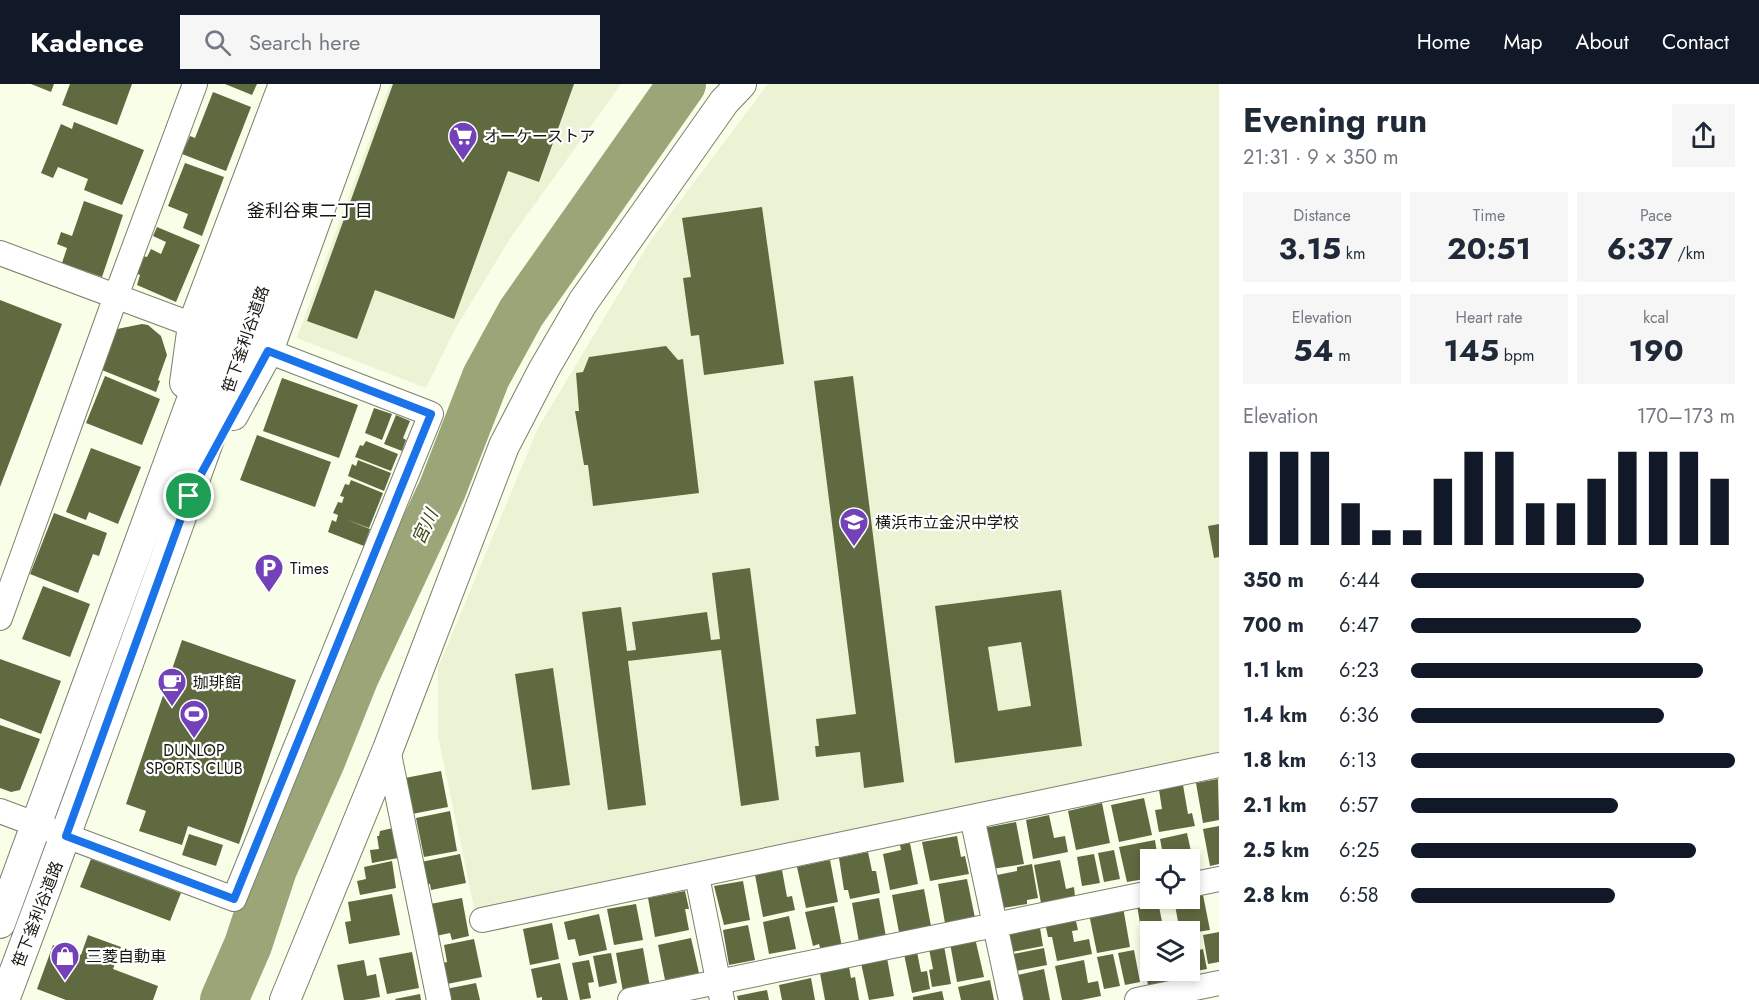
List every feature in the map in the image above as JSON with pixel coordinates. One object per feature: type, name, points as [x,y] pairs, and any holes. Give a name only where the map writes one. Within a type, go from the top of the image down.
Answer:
[{"type":"street","points":[[0,618],[195,84]]},
{"type":"street","points":[[175,445],[193,325],[284,84]]},
{"type":"street","name":"笹下釜利谷道路","points":[[0,923],[308,84]]},
{"type":"street","name":"笹下釜利谷道路","points":[[4,1000],[66,836],[266,279],[339,84]]},
{"type":"street","points":[[189,496],[268,351],[365,84]]},
{"type":"street","points":[[285,1000],[388,748],[504,446],[544,369],[583,302],[724,102],[741,84]]},
{"type":"street","points":[[0,253],[193,325]]},
{"type":"street","points":[[0,811],[234,899],[431,414],[268,351]]},
{"type":"street","points":[[388,748],[439,1000]]},
{"type":"street","points":[[482,920],[1219,765]]},
{"type":"street","points":[[972,817],[1011,1000]]},
{"type":"street","points":[[697,876],[720,991]]},
{"type":"street","points":[[1200,883],[1219,879]]},
{"type":"street","points":[[630,1000],[720,991],[994,925],[1140,895]]},
{"type":"street","points":[[1137,1000],[1219,983]]},
{"type":"shaded area","name":"オーケーストア","points":[[390,84],[621,84],[509,240],[454,331],[426,388],[297,338]]},
{"type":"shaded area","name":"横浜市立金沢中学校","points":[[768,84],[1219,84],[1219,757],[475,912],[438,736],[438,668],[538,428],[651,240]]},
{"type":"building","points":[[31,84],[54,84],[51,92]]},
{"type":"building","points":[[70,84],[132,84],[117,125],[62,105]]},
{"type":"building","points":[[225,84],[257,84],[252,95]]},
{"type":"building","name":"オーケーストア","points":[[393,84],[574,84],[539,182],[508,171],[454,319],[375,290],[357,339],[307,321]]},
{"type":"building","points":[[213,92],[251,107],[226,171],[182,154],[190,136],[195,138]]},
{"type":"building","points":[[74,122],[144,150],[122,205],[84,190],[88,179],[58,167],[53,178],[41,173],[61,124],[72,129]]},
{"type":"building","points":[[185,163],[224,177],[202,236],[183,228],[188,214],[168,206]]},
{"type":"building","points":[[84,201],[123,215],[102,277],[62,263],[67,248],[57,244],[61,232],[72,236]]},
{"type":"building","points":[[762,207],[784,364],[704,375],[699,335],[691,336],[683,278],[691,277],[682,218]]},
{"type":"building","points":[[157,227],[200,245],[176,302],[137,285],[140,275],[136,273],[143,256],[147,257],[151,249],[161,254],[166,242],[153,236]]},
{"type":"building","points":[[0,300],[62,324],[0,487]]},
{"type":"building","points":[[148,325],[161,336],[167,355],[156,392],[102,370],[117,329]]},
{"type":"building","points":[[666,346],[678,360],[683,359],[699,493],[593,506],[588,465],[584,465],[575,411],[579,411],[576,373],[583,372],[589,357]]},
{"type":"building","points":[[105,376],[160,399],[142,445],[86,423]]},
{"type":"building","points":[[853,376],[904,782],[864,788],[860,752],[816,757],[815,746],[819,746],[816,719],[856,714],[814,381]]},
{"type":"building","points":[[282,378],[358,405],[339,458],[263,431]]},
{"type":"building","points":[[374,408],[392,414],[382,440],[365,433]]},
{"type":"building","points":[[396,415],[410,421],[403,438],[406,440],[402,451],[384,444]]},
{"type":"building","points":[[257,435],[331,462],[315,507],[240,480]]},
{"type":"building","points":[[366,441],[398,454],[391,471],[355,457],[360,445],[363,446]]},
{"type":"building","points":[[91,448],[141,467],[118,524],[89,512],[86,520],[66,512]]},
{"type":"building","points":[[358,460],[391,473],[384,491],[348,476],[352,464],[356,466]]},
{"type":"building","points":[[351,480],[383,493],[369,528],[345,519],[370,529],[364,546],[328,532],[332,520],[336,522],[338,515],[333,513],[338,502],[342,503],[344,497],[340,496],[345,484],[349,485]]},
{"type":"building","points":[[54,513],[107,533],[99,556],[93,554],[78,593],[30,574]]},
{"type":"building","points":[[1219,524],[1219,557],[1214,558],[1208,526]]},
{"type":"building","points":[[750,568],[779,800],[741,806],[721,650],[628,661],[646,805],[608,810],[582,612],[621,607],[627,651],[636,650],[632,622],[707,612],[711,640],[720,639],[712,573]]},
{"type":"building","points":[[43,586],[90,604],[70,657],[22,639]]},
{"type":"building","points":[[1061,590],[1082,746],[955,763],[935,606]],"holes":[[[1021,642],[1031,706],[998,711],[988,647]]]},
{"type":"building","points":[[182,640],[296,680],[239,844],[188,826],[182,845],[139,831],[146,811],[126,804]]},
{"type":"building","points":[[0,659],[61,681],[41,734],[0,718]]},
{"type":"building","points":[[553,668],[570,785],[532,790],[515,674]]},
{"type":"building","points":[[0,725],[40,739],[20,790],[11,792],[0,788]]},
{"type":"building","points":[[441,771],[448,807],[412,814],[405,778]]},
{"type":"building","points":[[1218,779],[1219,820],[1203,823],[1196,783]]},
{"type":"building","points":[[1183,785],[1188,814],[1192,813],[1195,826],[1159,832],[1155,810],[1162,809],[1159,790]]},
{"type":"building","points":[[1144,798],[1152,835],[1119,842],[1111,805]]},
{"type":"building","points":[[1102,803],[1110,843],[1076,850],[1068,811]]},
{"type":"building","points":[[450,811],[457,851],[424,857],[416,818]]},
{"type":"building","points":[[1049,815],[1054,838],[1065,836],[1068,852],[1033,859],[1026,820]]},
{"type":"building","points":[[1016,822],[1024,864],[992,869],[984,828]]},
{"type":"building","points":[[1219,826],[1219,864],[1210,866],[1203,829]]},
{"type":"building","points":[[393,828],[398,858],[372,863],[370,850],[379,849],[377,836],[380,831]]},
{"type":"building","points":[[1187,833],[1190,849],[1162,849],[1160,839]]},
{"type":"building","points":[[189,834],[223,845],[216,866],[182,855]]},
{"type":"building","points":[[957,836],[961,857],[965,856],[969,874],[930,881],[922,842]]},
{"type":"building","points":[[1155,840],[1156,849],[1140,849],[1140,880],[1127,882],[1119,847]]},
{"type":"building","points":[[910,843],[918,884],[890,890],[883,854],[901,850],[900,845]]},
{"type":"building","points":[[1114,850],[1120,879],[1104,882],[1098,853]]},
{"type":"building","points":[[868,852],[872,871],[876,871],[880,893],[850,899],[848,890],[844,890],[839,858]]},
{"type":"building","points":[[460,854],[466,883],[431,890],[430,884],[425,885],[421,862]]},
{"type":"building","points":[[1094,854],[1100,883],[1082,886],[1077,857]]},
{"type":"building","points":[[91,859],[181,893],[170,921],[80,887]]},
{"type":"building","points":[[830,860],[838,902],[806,908],[797,867]]},
{"type":"building","points":[[1060,860],[1066,889],[1074,887],[1075,897],[1041,903],[1034,865]]},
{"type":"building","points":[[392,861],[396,888],[360,895],[357,881],[366,879],[364,867]]},
{"type":"building","points":[[1032,864],[1038,898],[1027,900],[1027,904],[1003,908],[997,875],[1017,871],[1017,867]]},
{"type":"building","points":[[782,870],[787,897],[792,896],[795,910],[763,917],[755,875]]},
{"type":"building","points":[[967,879],[975,918],[945,923],[938,884]]},
{"type":"building","points":[[743,881],[750,920],[724,925],[714,886]]},
{"type":"building","points":[[924,889],[931,926],[899,932],[892,895]]},
{"type":"building","points":[[685,891],[689,909],[685,909],[689,930],[655,937],[648,898]]},
{"type":"building","points":[[392,894],[400,935],[349,944],[345,922],[351,921],[348,902]]},
{"type":"building","points":[[1200,895],[1203,895],[1210,930],[1200,932],[1200,921],[1178,921],[1176,909],[1200,909]]},
{"type":"building","points":[[462,898],[469,936],[452,940],[450,933],[436,936],[430,904]]},
{"type":"building","points":[[879,898],[886,937],[859,942],[852,903]]},
{"type":"building","points":[[636,904],[643,940],[614,945],[607,909]]},
{"type":"building","points":[[1140,904],[1140,909],[1160,909],[1162,921],[1140,921],[1140,924],[1137,905]]},
{"type":"building","points":[[834,906],[842,947],[821,951],[819,944],[813,946],[805,912]]},
{"type":"building","points":[[1123,907],[1130,947],[1097,953],[1089,914]]},
{"type":"building","points":[[599,914],[607,950],[579,956],[575,939],[568,940],[564,922]]},
{"type":"building","points":[[789,916],[796,949],[769,954],[763,922]]},
{"type":"building","points":[[1075,917],[1078,930],[1072,931],[1074,942],[1089,939],[1092,954],[1057,961],[1052,937],[1048,937],[1045,923]]},
{"type":"building","points":[[552,923],[559,959],[530,965],[523,929]]},
{"type":"building","points":[[748,925],[755,960],[729,965],[723,930]]},
{"type":"building","points":[[1040,928],[1043,946],[1012,952],[1008,933]]},
{"type":"building","points":[[1219,932],[1219,962],[1208,964],[1203,935]]},
{"type":"building","points":[[88,935],[121,947],[113,969],[158,986],[153,1000],[66,1000],[37,989],[53,945],[81,955]]},
{"type":"building","points":[[691,938],[699,973],[665,980],[658,945]]},
{"type":"building","points":[[975,938],[984,977],[957,982],[950,943]]},
{"type":"building","points":[[474,939],[482,977],[447,984],[443,963],[447,962],[444,945]]},
{"type":"building","points":[[944,946],[951,984],[932,987],[929,970],[933,969],[929,949]]},
{"type":"building","points":[[643,948],[650,987],[623,992],[616,953]]},
{"type":"building","points":[[1044,948],[1047,965],[1016,971],[1013,954]]},
{"type":"building","points":[[1203,949],[1207,969],[1200,970],[1200,950]]},
{"type":"building","points":[[1134,950],[1140,982],[1125,985],[1118,953]]},
{"type":"building","points":[[412,952],[419,988],[387,994],[379,958]]},
{"type":"building","points":[[917,952],[921,972],[927,971],[930,989],[912,993],[904,954]]},
{"type":"building","points":[[611,953],[617,983],[599,987],[593,956]]},
{"type":"building","points":[[1113,954],[1120,986],[1104,989],[1097,957]]},
{"type":"building","points":[[887,958],[894,996],[869,1000],[861,963]]},
{"type":"building","points":[[364,960],[367,976],[376,974],[380,997],[344,1000],[337,965]]},
{"type":"building","points":[[589,960],[594,982],[588,983],[591,998],[580,1000],[572,963]]},
{"type":"building","points":[[1084,960],[1088,983],[1098,981],[1101,996],[1081,1000],[1062,1000],[1055,966]]},
{"type":"building","points":[[560,963],[568,1000],[537,998],[531,969]]},
{"type":"building","points":[[849,967],[851,978],[855,977],[859,1000],[825,1000],[820,973]]},
{"type":"building","points":[[1044,969],[1050,1000],[1024,1000],[1018,975]]},
{"type":"building","points":[[811,978],[815,1000],[782,1000],[779,985]]},
{"type":"building","points":[[990,980],[994,1000],[961,1000],[958,987]]},
{"type":"building","points":[[1147,981],[1172,981],[1148,985]]},
{"type":"building","points":[[476,983],[480,1000],[448,1000],[446,989]]},
{"type":"building","points":[[767,990],[769,1000],[738,1000],[737,996]]},
{"type":"building","points":[[942,991],[944,1000],[913,1000],[913,997]]},
{"type":"building","points":[[420,994],[421,1000],[395,999]]},
{"type":"waterway","name":"宮川","points":[[224,1000],[248,945],[273,869],[321,761],[355,676],[442,490],[486,377],[521,313],[682,84]]},
{"type":"place","name":"オーケーストア","points":[[463,162]]},
{"type":"place","name":"横浜市立金沢中学校","points":[[854,548]]},
{"type":"place","name":"Times","points":[[269,594]]},
{"type":"place","name":"珈琲館","points":[[172,708]]},
{"type":"place","name":"DUNLOP SPORTS CLUB","points":[[194,740]]},
{"type":"place","name":"三菱自動車","points":[[65,982]]},
{"type":"district","name":"釜利谷東二丁目","points":[[310,211]]},
{"type":"route","points":[[268,351],[431,414],[234,899],[66,836],[189,496],[268,351]]}]
